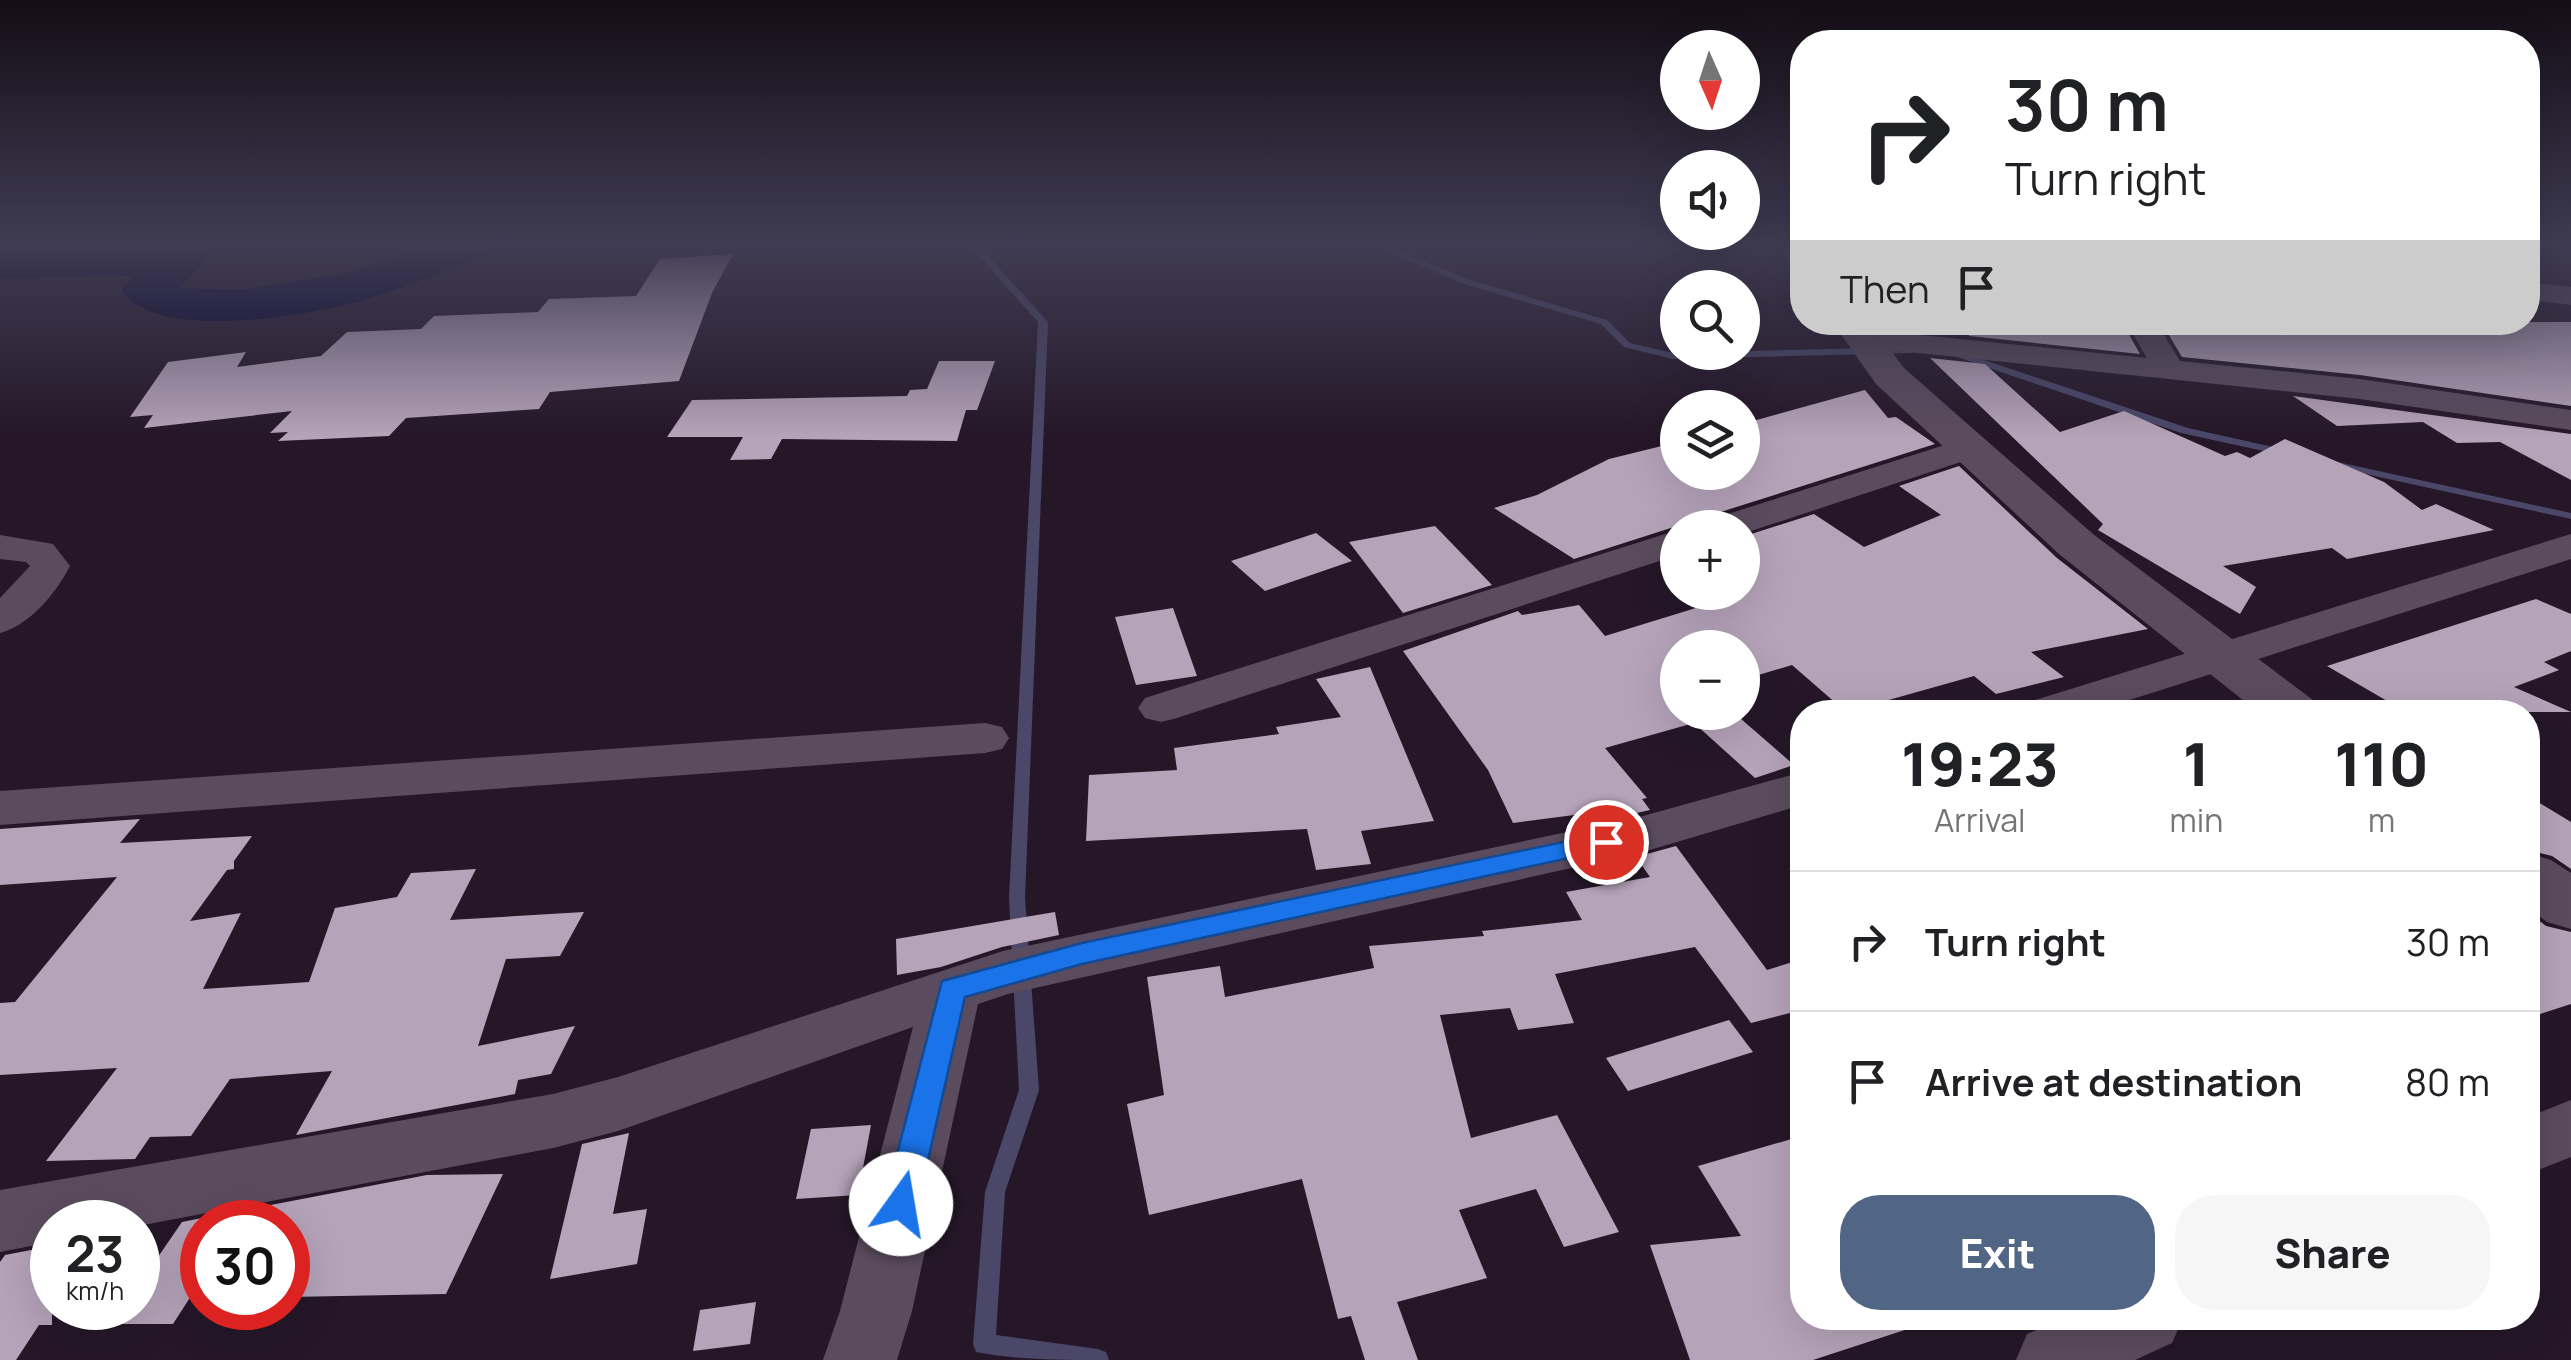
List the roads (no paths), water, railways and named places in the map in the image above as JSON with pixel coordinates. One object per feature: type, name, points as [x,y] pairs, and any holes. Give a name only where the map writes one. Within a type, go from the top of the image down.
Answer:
[{"type":"street","points":[[1860,335],[1890,376],[2076,544],[2276,700]]},
{"type":"street","points":[[1895,335],[2170,370],[2360,389],[2571,420]]},
{"type":"street","points":[[2149,335],[2170,370]]},
{"type":"street","points":[[1760,516],[1970,448]]},
{"type":"street","points":[[0,547],[38,552],[50,566],[41,583],[0,620]]},
{"type":"street","points":[[1161,708],[1660,548]]},
{"type":"street","points":[[2083,700],[2569,549]]},
{"type":"street","points":[[0,808],[984,738]]},
{"type":"street","points":[[0,1221],[553,1121],[618,1104],[977,981],[1082,954],[1643,834],[1790,791]]},
{"type":"street","points":[[2540,884],[2571,905]]},
{"type":"street","points":[[860,1360],[977,981]]},
{"type":"street","points":[[2540,1141],[2571,1127]]},
{"type":"street","points":[[2053,1360],[2120,1330]]},
{"type":"waterway","points":[[1032,309],[1043,322],[1017,898],[1029,1090],[995,1192],[984,1344],[1098,1360]]},
{"type":"waterway","points":[[1561,309],[1604,322],[1627,345],[1673,356],[1912,350]]},
{"type":"waterway","points":[[1954,353],[2185,431],[2282,452]]},
{"type":"waterway","points":[[2333,464],[2571,516]]}]
